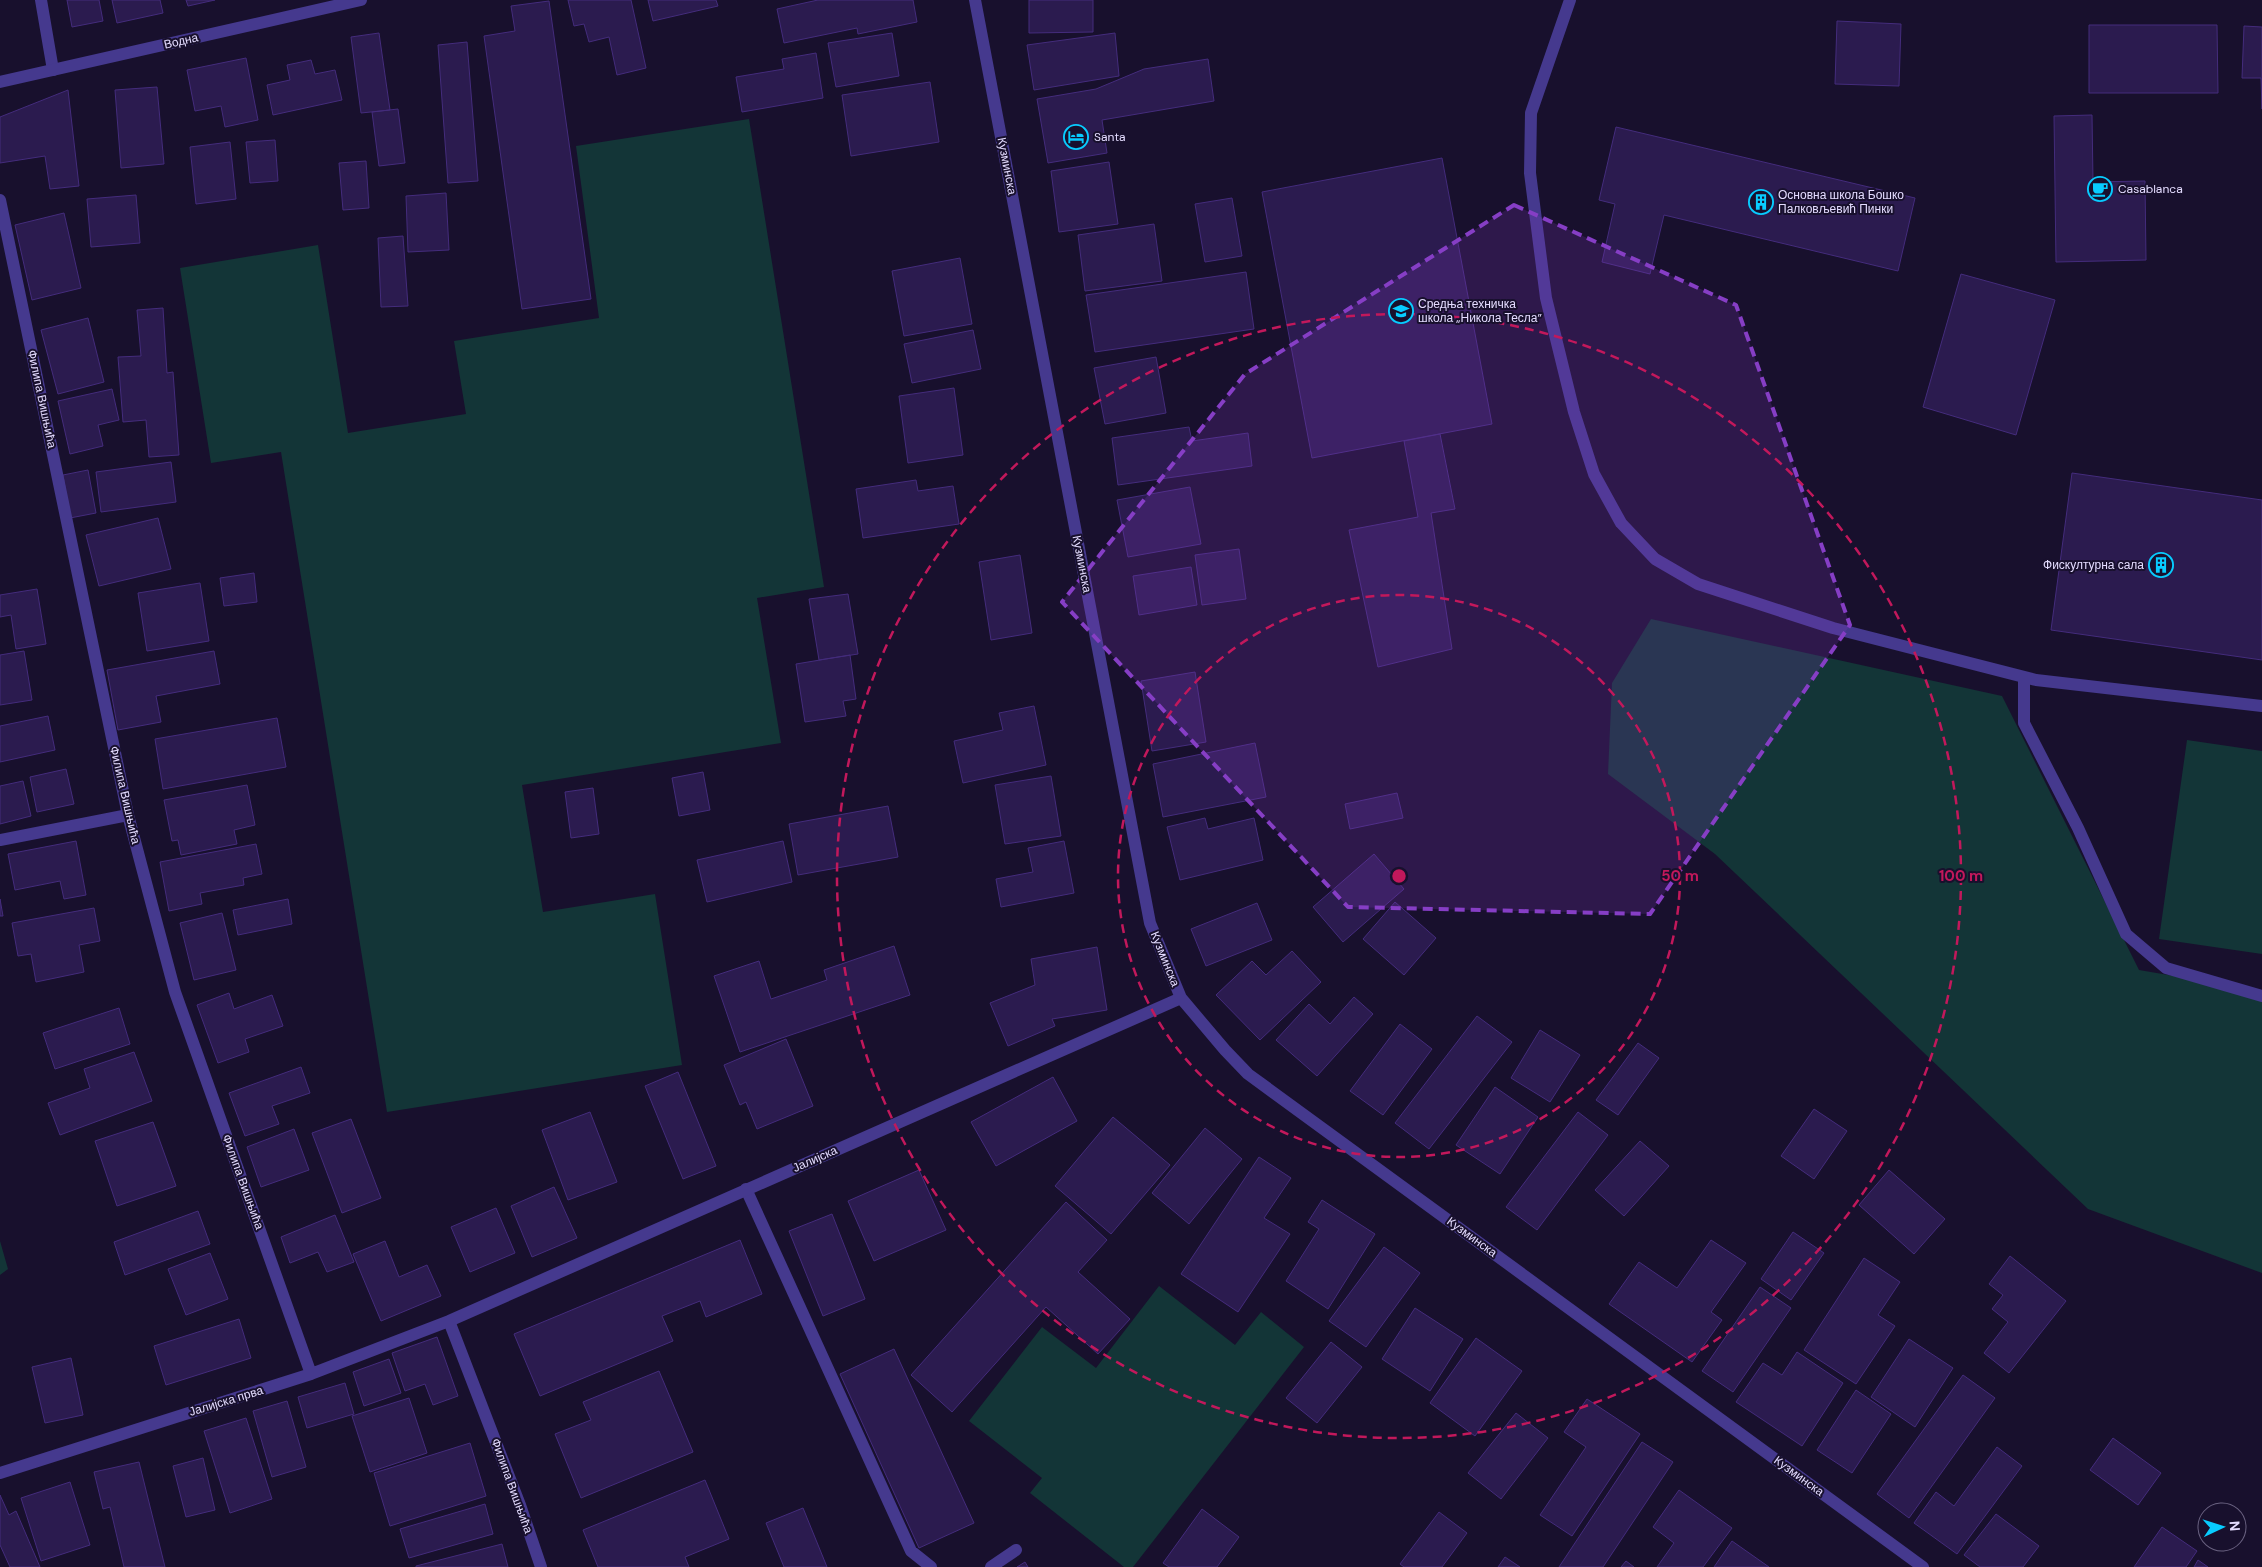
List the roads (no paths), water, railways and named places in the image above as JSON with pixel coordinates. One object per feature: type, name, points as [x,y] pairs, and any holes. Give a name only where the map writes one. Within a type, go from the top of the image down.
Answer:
[{"type":"street","points":[[41,0],[53,70]]},
{"type":"street","name":"Водна","points":[[0,82],[361,0]]},
{"type":"street","name":"Кузминска","points":[[975,0],[1150,923],[1181,998],[1248,1074],[1923,1567]]},
{"type":"street","points":[[1570,0],[1531,114],[1530,173],[1546,298],[1574,412],[1594,474],[1621,523],[1655,559],[1698,584],[1833,628],[2036,680],[2262,706]]},
{"type":"street","name":"Филипа Вишњића","points":[[0,200],[128,815],[175,992],[311,1374]]},
{"type":"street","points":[[2024,677],[2024,724],[2078,828],[2126,934],[2166,968],[2262,996]]},
{"type":"street","points":[[0,840],[128,815]]},
{"type":"street","name":"Јалијска","points":[[449,1321],[1181,998]]},
{"type":"street","points":[[746,1189],[911,1551],[931,1567]]},
{"type":"street","name":"Филипа Вишњића","points":[[449,1321],[520,1505],[541,1567]]},
{"type":"street","name":"Јалијска прва","points":[[0,1473],[311,1374],[449,1321]]},
{"type":"street","points":[[991,1567],[1016,1550]]},
{"type":"place","name":"Santa","points":[[1076,137]]},
{"type":"place","name":"Casablanca","points":[[2100,189]]},
{"type":"place","name":"Основна школа Бошко Палковљевић Пинки","points":[[1761,202]]},
{"type":"place","name":"Средња техничка школа „Никола Тесла”","points":[[1401,311]]},
{"type":"place","name":"Фискултурна сала","points":[[2161,565]]}]
